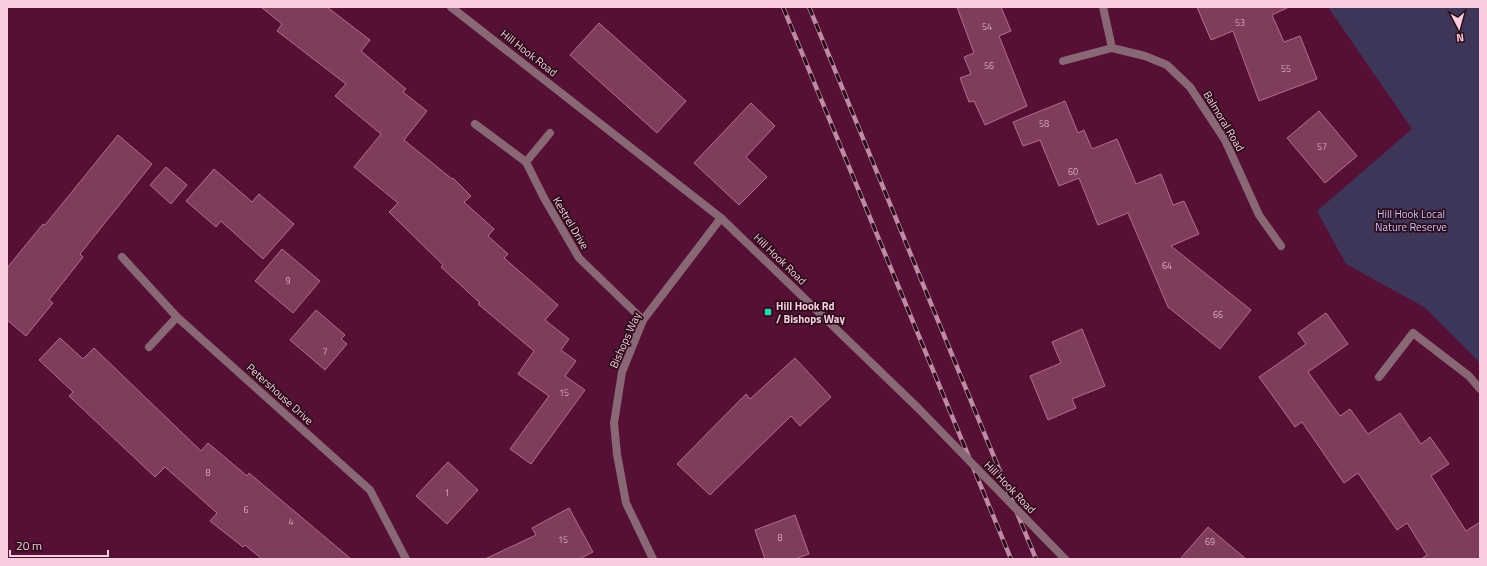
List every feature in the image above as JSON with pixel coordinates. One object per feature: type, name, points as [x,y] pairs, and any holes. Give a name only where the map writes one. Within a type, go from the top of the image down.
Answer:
[{"type":"street","name":"Hill Hook Road","points":[[451,7],[721,218],[918,408],[1065,559]]},
{"type":"street","points":[[1104,7],[1112,48]]},
{"type":"street","name":"Balmoral Road","points":[[1063,61],[1112,48],[1145,56],[1167,65],[1190,87],[1225,140],[1259,215],[1281,246]]},
{"type":"street","name":"Kestrel Drive","points":[[475,124],[526,162],[544,198],[579,258],[643,320]]},
{"type":"street","points":[[526,162],[550,133]]},
{"type":"street","name":"Bishops Way","points":[[653,559],[626,503],[617,454],[614,423],[622,372],[643,320],[721,218]]},
{"type":"street","name":"Petershouse Drive","points":[[122,257],[177,317],[370,490],[406,559]]},
{"type":"street","points":[[149,347],[177,317]]},
{"type":"street","points":[[1379,377],[1412,333],[1469,376],[1480,388]]},
{"type":"green space","name":"Hill Hook Local Nature Reserve","points":[[1328,7],[1480,7],[1480,363],[1424,307],[1346,264],[1317,211],[1412,129]]},
{"type":"building","points":[[261,7],[327,7],[370,40],[361,51],[406,89],[403,92],[427,111],[404,140],[452,179],[453,178],[471,196],[464,202],[494,229],[488,236],[508,254],[504,258],[558,305],[545,320],[569,339],[561,350],[576,361],[565,376],[585,390],[531,464],[510,449],[549,396],[518,374],[534,351],[478,304],[480,303],[441,267],[443,265],[389,212],[398,203],[354,167],[381,134],[335,96],[346,84],[277,31],[282,24]]},
{"type":"building","points":[[957,7],[1001,7],[1011,31],[999,36],[1027,106],[985,125],[974,101],[969,102],[960,78],[971,74],[964,57],[974,53]]},
{"type":"building","points":[[1197,7],[1289,7],[1272,15],[1284,42],[1300,36],[1317,79],[1259,101],[1233,31],[1211,40]]},
{"type":"building","points":[[599,23],[686,101],[657,133],[570,55]]},
{"type":"building","points":[[1065,101],[1078,133],[1084,130],[1092,149],[1117,139],[1136,184],[1161,174],[1173,205],[1184,201],[1199,234],[1171,246],[1251,310],[1220,349],[1168,307],[1128,213],[1098,225],[1079,178],[1059,186],[1040,140],[1023,146],[1013,122]]},
{"type":"building","points":[[751,103],[775,126],[746,157],[767,177],[739,205],[694,163]]},
{"type":"building","points":[[1319,111],[1357,156],[1325,183],[1287,138]]},
{"type":"building","points":[[118,135],[152,164],[80,254],[83,257],[49,300],[53,303],[26,336],[7,320],[7,268],[43,224],[45,225]]},
{"type":"building","points":[[166,167],[187,185],[171,204],[150,185]]},
{"type":"building","points":[[214,169],[252,202],[259,194],[294,224],[263,259],[221,221],[216,227],[186,201]]},
{"type":"building","points":[[282,249],[320,281],[293,313],[255,281]]},
{"type":"building","points":[[316,310],[345,335],[341,339],[347,344],[325,370],[290,340]]},
{"type":"building","points":[[1326,313],[1348,344],[1308,372],[1340,416],[1350,409],[1368,434],[1400,413],[1421,444],[1430,437],[1449,464],[1431,476],[1466,531],[1480,522],[1480,559],[1421,559],[1427,555],[1407,523],[1397,530],[1358,473],[1344,483],[1302,422],[1295,427],[1259,377],[1306,344],[1298,333]]},
{"type":"building","points":[[1082,329],[1105,386],[1072,399],[1076,408],[1048,420],[1030,376],[1061,363],[1052,342]]},
{"type":"building","points":[[60,338],[83,359],[94,348],[201,451],[208,443],[247,476],[249,473],[351,559],[262,559],[245,545],[243,547],[210,521],[217,513],[165,467],[155,477],[69,396],[73,392],[39,360]]},
{"type":"building","points":[[795,358],[831,397],[800,426],[791,416],[710,495],[677,464],[746,394],[750,399]]},
{"type":"building","points":[[448,462],[478,490],[447,524],[416,496]]},
{"type":"building","points":[[569,508],[593,552],[579,559],[485,559],[536,535],[532,528]]},
{"type":"building","points":[[795,515],[809,554],[795,559],[765,559],[755,530]]},
{"type":"building","points":[[1208,527],[1246,559],[1180,559]]},
{"type":"railway","points":[[783,7],[1011,559]]},
{"type":"railway","points":[[809,7],[1036,559]]},
{"type":"place","name":"Hill Hook Rd / Bishops Way","points":[[768,312]]}]
